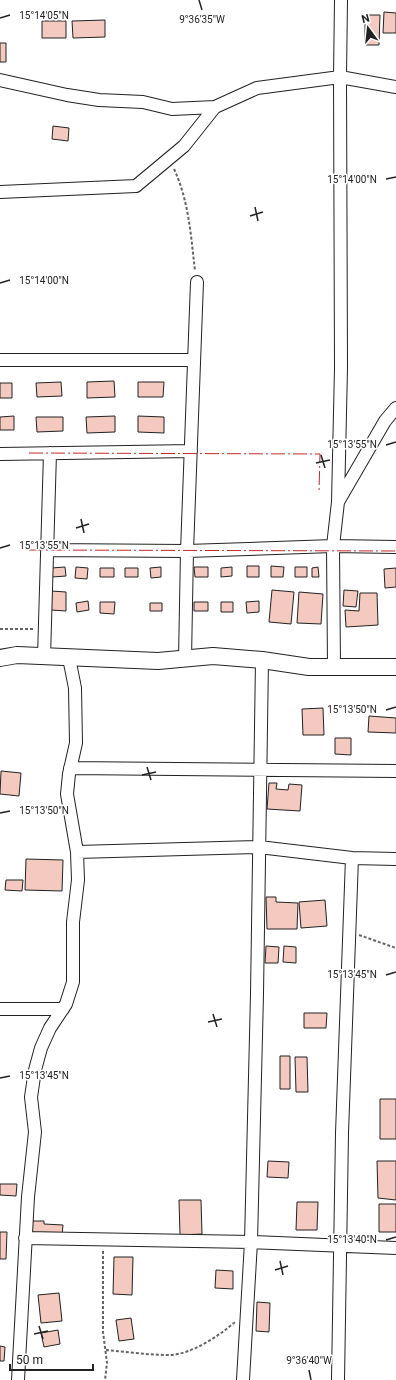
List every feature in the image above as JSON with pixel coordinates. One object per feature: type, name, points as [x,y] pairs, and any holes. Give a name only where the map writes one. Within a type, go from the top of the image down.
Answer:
[{"type":"main road","points":[[0,658],[17,655],[158,662],[213,656],[262,660],[309,667],[396,667]]},
{"type":"street","points":[[334,667],[333,546],[338,502],[341,368],[341,0]]},
{"type":"street","points":[[0,80],[67,95],[99,100],[143,102],[172,109],[215,107],[257,88],[340,77],[396,87]]},
{"type":"street","points":[[0,192],[136,186],[184,146],[215,107]]},
{"type":"street","points":[[185,659],[187,551],[197,282]]},
{"type":"street","points":[[0,360],[194,360]]},
{"type":"street","points":[[338,502],[385,421],[396,408]]},
{"type":"street","points":[[0,454],[191,451]]},
{"type":"street","points":[[44,657],[50,453]]},
{"type":"street","points":[[47,550],[187,551],[333,546],[396,547]]},
{"type":"street","points":[[18,1380],[25,1238],[35,1132],[32,1097],[35,1070],[41,1048],[50,1028],[66,1004],[73,982],[73,922],[78,880],[77,852],[67,794],[70,768],[76,743],[75,688],[69,658]]},
{"type":"street","points":[[243,1380],[251,1242],[262,660]]},
{"type":"street","points":[[70,768],[396,771]]},
{"type":"street","points":[[77,852],[259,848],[352,858],[396,859]]},
{"type":"street","points":[[338,1380],[342,1125],[352,858]]},
{"type":"street","points":[[0,1009],[63,1008]]},
{"type":"street","points":[[25,1238],[251,1242],[396,1248]]},
{"type":"path","points":[[169,159],[181,184],[190,223],[197,282]]},
{"type":"path","points":[[0,629],[45,629]]},
{"type":"path","points":[[349,930],[366,938],[396,948]]},
{"type":"path","points":[[103,1239],[103,1332],[107,1363],[106,1380]]},
{"type":"path","points":[[106,1350],[171,1355],[187,1351],[220,1335],[235,1322],[247,1315]]},
{"type":"building","points":[[384,12],[396,13],[396,33],[383,33]]},
{"type":"building","points":[[365,15],[380,15],[379,45],[365,45]]},
{"type":"building","points":[[105,20],[105,37],[73,38],[72,21]]},
{"type":"building","points":[[42,21],[66,21],[66,38],[42,38]]},
{"type":"building","points":[[0,43],[6,43],[6,62],[0,62]]},
{"type":"building","points":[[53,126],[69,128],[68,141],[52,139]]},
{"type":"building","points":[[114,381],[115,397],[87,398],[87,382]]},
{"type":"building","points":[[61,382],[62,396],[37,397],[36,383]]},
{"type":"building","points":[[138,382],[164,382],[163,397],[138,397]]},
{"type":"building","points":[[0,383],[12,383],[12,398],[0,398]]},
{"type":"building","points":[[14,416],[14,430],[0,430],[0,417]]},
{"type":"building","points":[[115,416],[115,432],[87,433],[86,417]]},
{"type":"building","points":[[138,416],[164,417],[164,433],[138,432]]},
{"type":"building","points":[[36,417],[63,417],[63,431],[37,432]]},
{"type":"building","points":[[247,566],[259,566],[259,577],[247,577]]},
{"type":"building","points":[[271,566],[284,567],[283,577],[271,577]]},
{"type":"building","points":[[65,567],[66,576],[52,577],[51,568]]},
{"type":"building","points":[[76,567],[88,568],[87,579],[75,578]]},
{"type":"building","points":[[161,567],[161,577],[151,578],[150,568]]},
{"type":"building","points":[[194,567],[208,567],[208,577],[195,577]]},
{"type":"building","points":[[232,567],[232,576],[221,577],[221,568]]},
{"type":"building","points":[[295,567],[307,567],[307,577],[295,577]]},
{"type":"building","points":[[318,567],[319,577],[312,577],[312,568]]},
{"type":"building","points":[[100,568],[114,568],[114,577],[100,577]]},
{"type":"building","points":[[125,568],[138,568],[138,577],[125,577]]},
{"type":"building","points":[[396,568],[396,587],[385,588],[384,569]]},
{"type":"building","points":[[272,590],[294,592],[291,624],[269,622]]},
{"type":"building","points":[[344,590],[358,591],[356,607],[343,606]]},
{"type":"building","points":[[51,591],[66,592],[66,611],[51,610]]},
{"type":"building","points":[[299,592],[323,594],[321,624],[297,623]]},
{"type":"building","points":[[360,593],[377,593],[378,625],[346,627],[345,610],[359,611]]},
{"type":"building","points":[[88,601],[89,610],[77,612],[76,603]]},
{"type":"building","points":[[259,601],[259,612],[247,613],[246,602]]},
{"type":"building","points":[[100,602],[115,602],[114,614],[100,613]]},
{"type":"building","points":[[194,602],[208,602],[208,611],[194,611]]},
{"type":"building","points":[[221,602],[233,602],[233,612],[221,612]]},
{"type":"building","points":[[150,603],[162,603],[162,611],[150,611]]},
{"type":"building","points":[[323,708],[324,735],[303,735],[302,709]]},
{"type":"building","points":[[369,716],[396,718],[396,733],[368,732]]},
{"type":"building","points":[[335,738],[351,738],[351,755],[335,754]]},
{"type":"building","points":[[1,771],[21,773],[19,796],[0,794]]},
{"type":"building","points":[[269,783],[277,783],[276,789],[288,790],[289,784],[302,785],[300,811],[267,809]]},
{"type":"building","points":[[26,859],[63,860],[62,891],[25,890]]},
{"type":"building","points":[[6,880],[23,880],[22,891],[5,890]]},
{"type":"building","points":[[266,897],[276,897],[276,902],[298,903],[297,929],[267,929]]},
{"type":"building","points":[[325,900],[327,926],[301,928],[299,902]]},
{"type":"building","points":[[266,946],[279,947],[278,963],[265,963]]},
{"type":"building","points":[[284,946],[296,947],[296,963],[283,962]]},
{"type":"building","points":[[304,1013],[327,1013],[326,1028],[304,1028]]},
{"type":"building","points":[[280,1056],[290,1056],[290,1089],[280,1089]]},
{"type":"building","points":[[295,1057],[307,1057],[308,1092],[296,1092]]},
{"type":"building","points":[[380,1099],[396,1099],[396,1139],[380,1139]]},
{"type":"building","points":[[268,1161],[289,1162],[288,1178],[267,1177]]},
{"type":"building","points":[[377,1161],[396,1161],[396,1200],[378,1198]]},
{"type":"building","points":[[0,1184],[17,1184],[16,1196],[0,1195]]},
{"type":"building","points":[[179,1200],[201,1200],[202,1234],[180,1235]]},
{"type":"building","points":[[297,1202],[318,1202],[317,1230],[296,1230]]},
{"type":"building","points":[[379,1204],[396,1204],[396,1232],[379,1232]]},
{"type":"building","points":[[30,1221],[44,1221],[44,1224],[63,1225],[62,1236],[30,1234]]},
{"type":"building","points":[[0,1232],[7,1232],[6,1259],[0,1259]]},
{"type":"building","points":[[114,1257],[133,1257],[132,1295],[113,1294]]},
{"type":"building","points":[[216,1270],[233,1271],[233,1289],[215,1288]]},
{"type":"building","points":[[59,1293],[62,1321],[41,1323],[38,1295]]},
{"type":"building","points":[[257,1302],[270,1303],[269,1332],[256,1331]]},
{"type":"building","points":[[131,1318],[134,1339],[119,1341],[116,1320]]},
{"type":"building","points":[[58,1330],[60,1344],[44,1347],[41,1333]]},
{"type":"building","points":[[0,1346],[5,1347],[4,1361],[0,1361]]},
{"type":"power","points":[[29,453],[320,454],[319,492]]},
{"type":"power","points":[[29,550],[396,551]]}]
